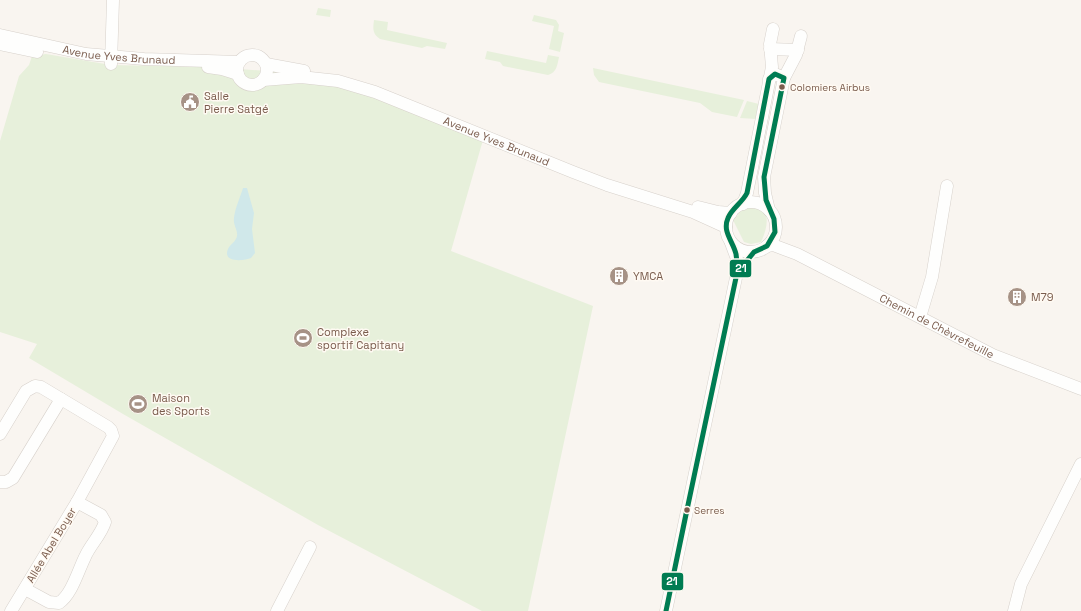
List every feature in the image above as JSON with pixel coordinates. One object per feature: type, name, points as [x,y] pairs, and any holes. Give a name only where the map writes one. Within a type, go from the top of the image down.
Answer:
[{"type":"street","points":[[111,61],[113,0]]},
{"type":"street","points":[[742,204],[746,193],[771,73],[770,49],[773,29]]},
{"type":"street","name":"Avenue Yves Brunaud","points":[[0,35],[111,61]]},
{"type":"street","points":[[737,273],[745,261],[754,252],[767,246],[772,240],[776,225],[769,210],[765,193],[764,177],[786,74],[798,50],[801,36]]},
{"type":"street","name":"Avenue Yves Brunaud","points":[[0,44],[74,60],[239,68]]},
{"type":"street","points":[[770,49],[798,50]]},
{"type":"street","points":[[252,55],[261,58],[266,64],[267,73],[263,80],[259,83],[250,84],[243,81],[239,68],[242,58],[252,55]]},
{"type":"street","name":"Avenue Yves Brunaud","points":[[266,64],[288,69],[335,75],[374,85],[475,127],[616,181],[718,212],[730,213]]},
{"type":"street","points":[[771,73],[786,74]]},
{"type":"street","name":"Avenue Yves Brunaud","points":[[263,80],[301,77],[338,81],[375,92],[573,172],[693,212],[726,227]]},
{"type":"street","points":[[920,316],[932,277],[943,218],[947,185]]},
{"type":"street","points":[[666,611],[737,273],[737,259],[726,227],[730,213],[742,204],[755,203],[769,210]]},
{"type":"street","name":"Chemin de Chèvrefeuille","points":[[776,225],[781,238],[797,254]]},
{"type":"street","points":[[731,243],[738,248],[754,252]]},
{"type":"street","name":"Chemin de Chèvrefeuille","points":[[767,246],[773,245],[797,254],[920,316],[993,355],[1081,389]]},
{"type":"street","points":[[0,434],[26,391],[31,386],[41,387],[61,399],[13,478],[6,482],[0,482]]},
{"type":"street","name":"Allée Abel Boyer","points":[[11,611],[77,502],[111,441],[113,434],[108,428],[61,399]]},
{"type":"street","points":[[1014,611],[1022,584],[1081,464]]},
{"type":"street","name":"Allée Abel Boyer","points":[[25,589],[52,603],[59,603],[64,599],[77,576],[85,556],[105,522],[101,515],[77,502]]},
{"type":"street","points":[[277,611],[310,547]]},
{"type":"green space","points":[[318,8],[331,10],[330,17],[316,15]]},
{"type":"green space","points":[[534,15],[556,20],[559,25],[558,31],[564,33],[560,52],[549,49],[554,26],[532,21]]},
{"type":"green space","points":[[374,20],[388,22],[387,30],[447,43],[445,49],[427,46],[422,48],[380,39],[374,33]]},
{"type":"green space","points":[[487,51],[546,63],[548,55],[559,57],[555,70],[548,75],[503,66],[500,62],[485,59]]},
{"type":"green space","name":"Complexe sportif Capitany","points":[[46,54],[111,65],[211,67],[309,74],[485,133],[451,251],[593,306],[528,611],[482,611],[318,525],[123,414],[29,358],[37,344],[0,332],[0,141],[19,76],[29,65],[32,56]]},
{"type":"green space","points":[[593,68],[744,100],[737,117],[712,112],[700,103],[599,82],[594,75]]},
{"type":"green space","points":[[747,101],[763,105],[760,114],[756,119],[740,118]]},
{"type":"green space","points":[[749,206],[762,209],[767,218],[767,224],[761,242],[751,244],[744,242],[733,220],[734,217],[738,215],[740,210],[747,209]]},
{"type":"water","points":[[243,188],[247,188],[254,213],[252,229],[255,253],[251,258],[235,260],[228,257],[227,254],[229,247],[237,236],[234,218],[236,207]]},
{"type":"transit line","name":"21","points":[[775,74],[784,78],[764,177],[766,200],[774,219],[775,232],[767,246],[754,252],[737,273],[735,249],[727,232],[726,223],[734,208],[747,193],[769,79],[775,74]]},
{"type":"transit line","name":"21","points":[[688,505],[737,273]]},
{"type":"transit line","name":"21","points":[[688,505],[737,273]]},
{"type":"transit line","name":"21","points":[[688,505],[666,611],[687,509],[688,505]]},
{"type":"place","name":"Colomiers Airbus","points":[[782,87]]},
{"type":"place","name":"Salle Pierre Satgé","points":[[190,102]]},
{"type":"place","name":"YMCA","points":[[619,276]]},
{"type":"place","name":"M79","points":[[1017,297]]},
{"type":"place","name":"Complexe sportif Capitany","points":[[303,338]]},
{"type":"place","name":"Maison des Sports","points":[[138,404]]},
{"type":"place","name":"Serres","points":[[687,510]]}]
